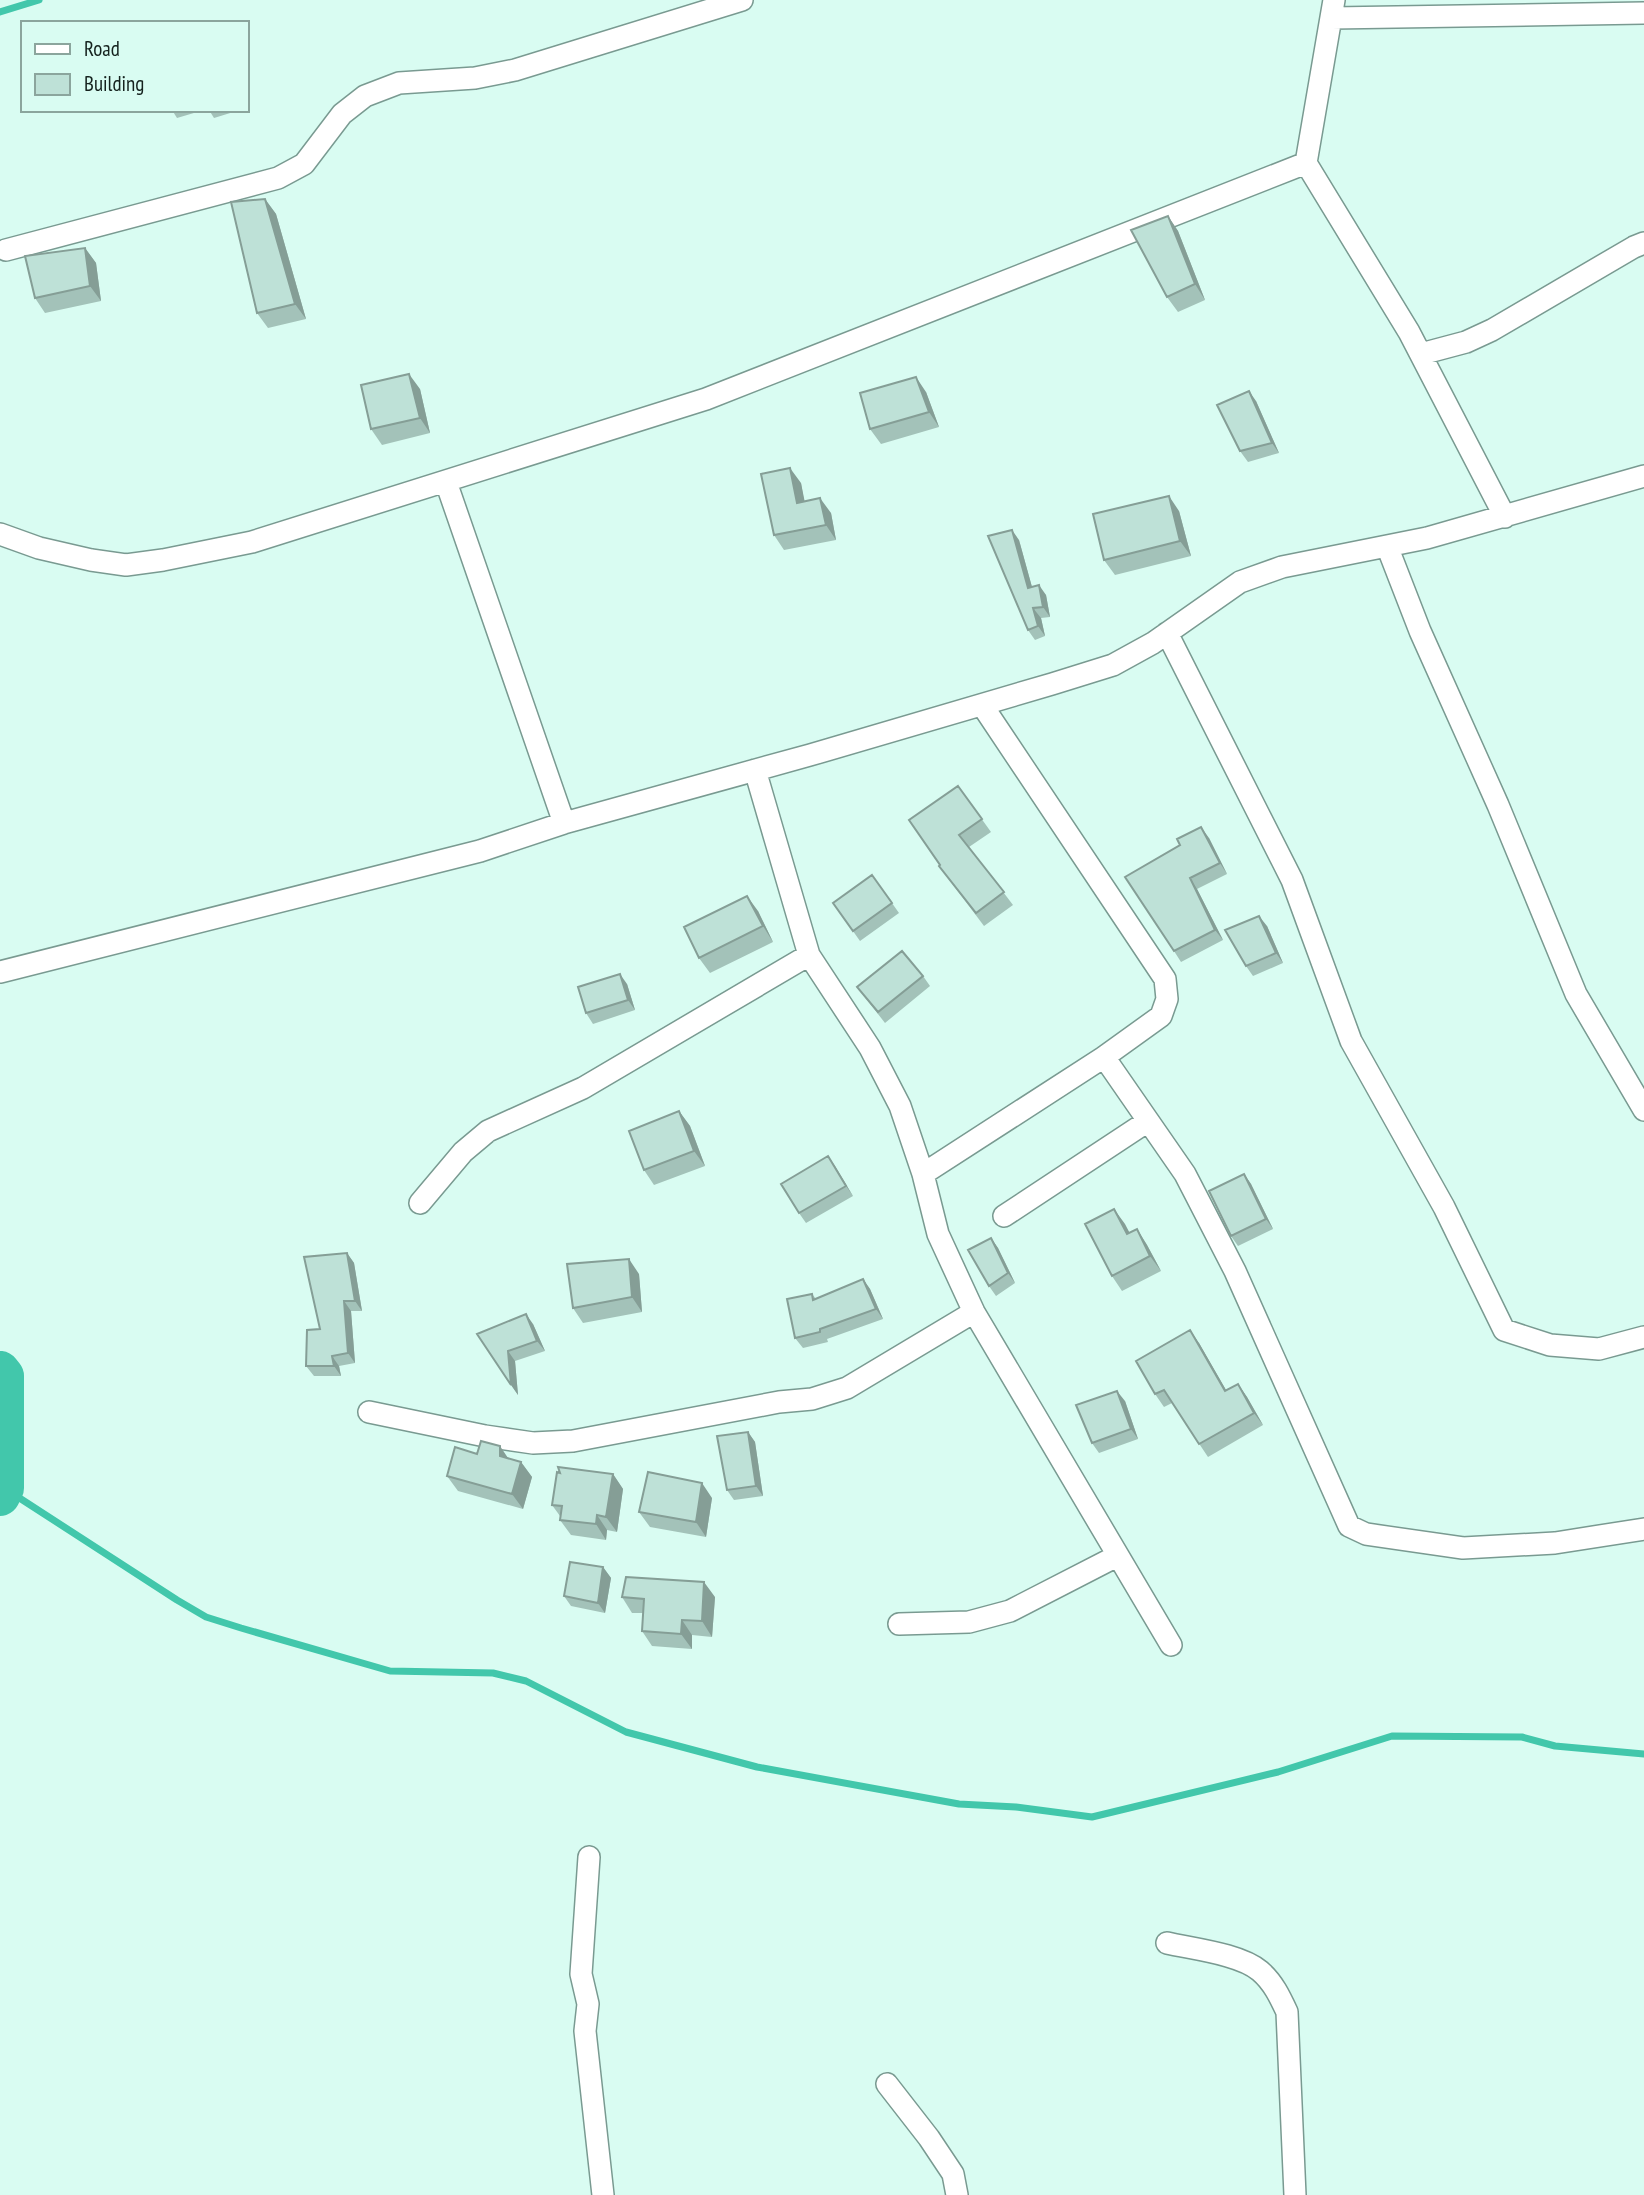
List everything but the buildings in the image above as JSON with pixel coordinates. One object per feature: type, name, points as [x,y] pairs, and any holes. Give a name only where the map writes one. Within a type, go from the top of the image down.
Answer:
[{"type":"street","points":[[6,250],[278,178],[304,164],[342,114],[365,96],[399,83],[475,78],[515,70],[742,0]]},
{"type":"street","points":[[1505,517],[1420,354],[1306,163],[1333,9],[1644,13]]},
{"type":"street","points":[[0,534],[39,548],[126,565],[163,561],[253,542],[706,399],[1306,163]]},
{"type":"street","points":[[1420,354],[1466,342],[1492,330],[1644,243]]},
{"type":"street","points":[[0,972],[480,851],[564,823],[1113,666],[1167,633],[1240,582],[1282,567],[1427,538],[1644,476]]},
{"type":"street","points":[[446,482],[564,823]]},
{"type":"street","points":[[1387,545],[1420,631],[1499,805],[1576,994],[1644,1110]]},
{"type":"street","points":[[1167,633],[1292,880],[1350,1041],[1444,1207],[1504,1330],[1550,1345],[1599,1349],[1644,1337]]},
{"type":"street","points":[[923,1174],[1104,1058],[1161,1016],[1167,999],[1165,979],[982,705]]},
{"type":"street","points":[[755,770],[809,955],[870,1048],[900,1106],[923,1174],[938,1234],[975,1312],[1171,1645]]},
{"type":"street","points":[[420,1203],[463,1152],[488,1131],[583,1088],[809,955]]},
{"type":"street","points":[[1104,1058],[1185,1174],[1236,1271],[1349,1526],[1366,1534],[1463,1548],[1555,1543],[1644,1529]]},
{"type":"street","points":[[1004,1216],[1148,1121]]},
{"type":"street","points":[[369,1412],[533,1443],[573,1441],[779,1402],[811,1399],[847,1388],[975,1312]]},
{"type":"street","points":[[899,1624],[969,1622],[1010,1611],[1118,1556]]},
{"type":"street","points":[[589,1857],[581,1974],[588,2004],[584,2031],[603,2195]]},
{"type":"street","points":[[1167,1943],[1239,1959],[1259,1970],[1276,1989],[1287,2012],[1296,2195]]},
{"type":"street","points":[[887,2084],[953,2174],[957,2195]]},
{"type":"waterway","points":[[0,12],[39,0]]},
{"type":"waterway","points":[[0,1371],[4,1376],[4,1488],[0,1496]]},
{"type":"waterway","points":[[4,1488],[206,1617],[390,1671],[493,1673],[526,1681],[626,1732],[757,1767],[959,1804],[1016,1807],[1092,1817],[1278,1772],[1392,1736],[1522,1737],[1555,1746],[1644,1754]]}]
